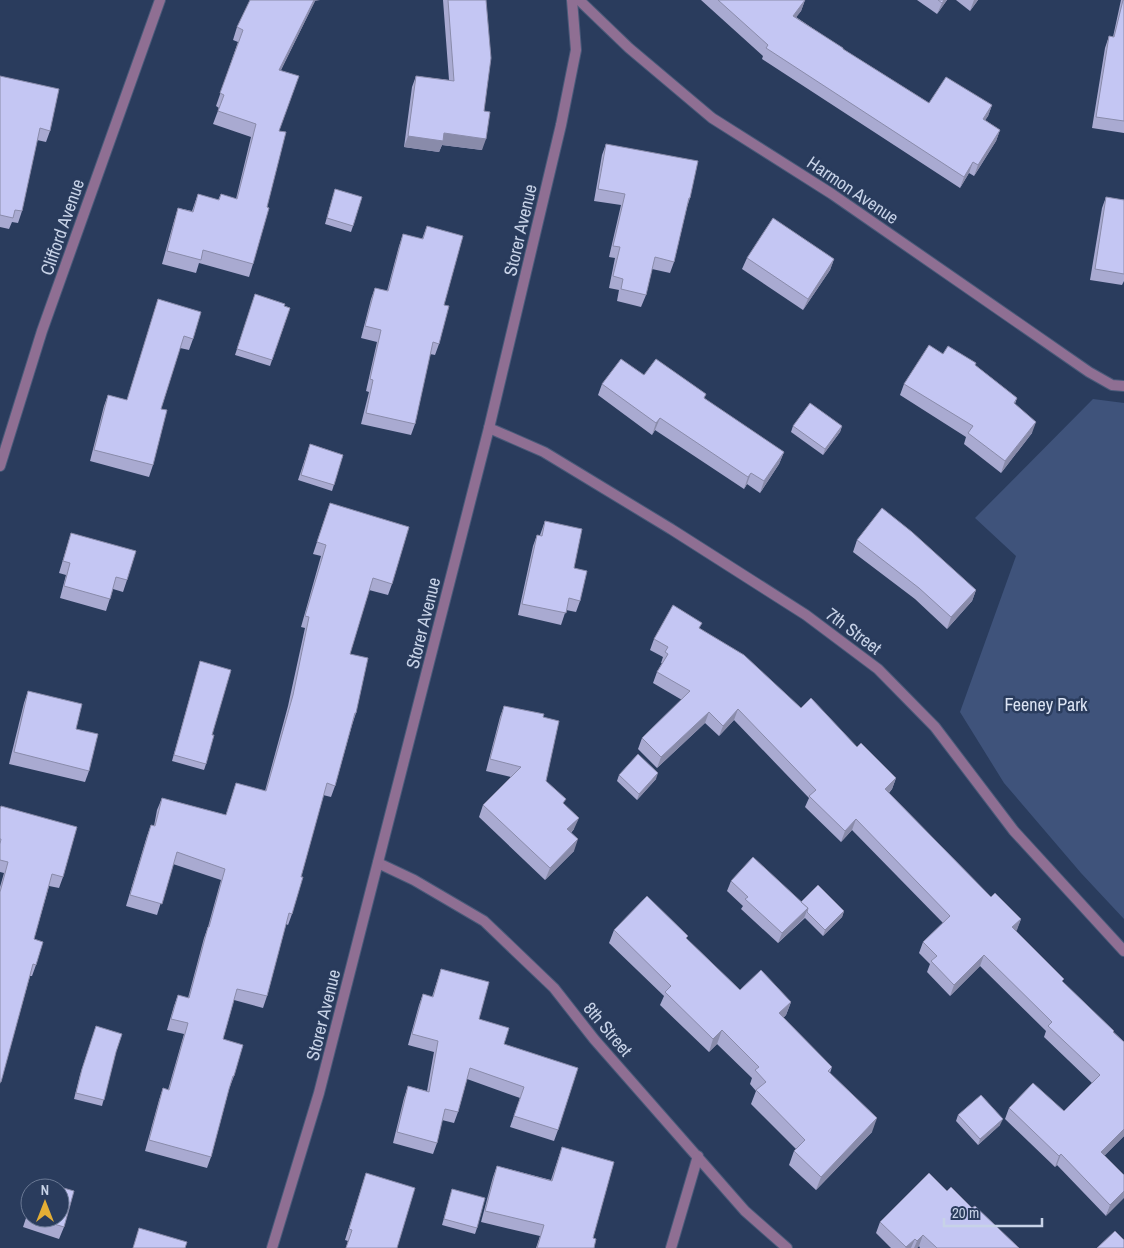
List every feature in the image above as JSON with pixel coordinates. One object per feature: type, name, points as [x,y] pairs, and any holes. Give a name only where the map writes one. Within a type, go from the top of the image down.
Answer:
[{"type":"street","name":"Clifford Avenue","points":[[0,466],[42,331],[160,0]]},
{"type":"street","name":"Storer Avenue","points":[[272,1248],[319,1093],[489,428],[561,125],[576,50],[572,0]]},
{"type":"street","name":"Harmon Avenue","points":[[579,0],[629,48],[712,118],[832,194],[1089,372],[1112,385],[1124,386]]},
{"type":"street","name":"7th Street","points":[[489,428],[544,452],[671,529],[806,615],[878,669],[935,727],[1014,831],[1124,951]]},
{"type":"street","name":"8th Street","points":[[378,863],[414,880],[484,921],[554,988],[594,1039],[745,1211],[787,1248]]},
{"type":"street","points":[[670,1248],[698,1156]]},
{"type":"green space","name":"Feeney Park","points":[[1093,399],[1124,403],[1124,919],[1081,873],[1004,783],[960,712],[1016,556],[975,518]]},
{"type":"building","points":[[250,0],[314,0],[279,70],[299,76],[279,131],[286,132],[267,207],[269,208],[253,264],[203,250],[201,260],[167,251],[178,208],[193,212],[198,194],[219,200],[221,194],[237,199],[256,124],[218,111],[224,95],[220,93],[243,30],[237,27]]},
{"type":"building","points":[[448,0],[486,0],[491,58],[484,111],[490,112],[486,139],[444,133],[443,141],[408,136],[416,76],[454,81]]},
{"type":"building","points":[[718,0],[805,0],[793,16],[929,103],[946,77],[992,105],[983,119],[1000,130],[978,165],[973,162],[964,177],[766,48],[768,45]]},
{"type":"building","points":[[1123,0],[1124,121],[1096,117],[1109,36],[1114,37]]},
{"type":"building","points":[[0,76],[59,89],[50,131],[40,128],[22,211],[15,210],[13,218],[0,215]]},
{"type":"building","points":[[606,144],[698,161],[674,262],[655,257],[646,295],[621,289],[623,279],[613,276],[620,247],[613,246],[625,194],[598,189]]},
{"type":"building","points":[[335,189],[362,197],[353,226],[327,218]]},
{"type":"building","points":[[1106,197],[1124,200],[1124,274],[1095,269]]},
{"type":"building","points":[[773,218],[834,259],[808,299],[747,258]]},
{"type":"building","points":[[427,226],[463,236],[444,305],[449,306],[439,344],[433,342],[415,424],[366,413],[373,380],[370,379],[381,330],[365,326],[375,288],[388,291],[403,234],[423,239]]},
{"type":"building","points":[[255,294],[285,304],[284,306],[290,308],[272,360],[237,349]]},
{"type":"building","points":[[158,299],[201,312],[193,339],[184,336],[161,409],[167,410],[153,465],[94,450],[108,395],[127,400]]},
{"type":"building","points":[[929,345],[943,354],[948,346],[976,363],[975,365],[1017,398],[1014,403],[1036,422],[1005,461],[968,433],[973,426],[904,384]]},
{"type":"building","points":[[621,359],[644,375],[656,359],[706,394],[704,398],[784,452],[764,481],[751,473],[748,477],[660,418],[656,423],[602,384]]},
{"type":"building","points":[[810,403],[842,426],[825,449],[793,426]]},
{"type":"building","points":[[310,444],[343,455],[334,485],[301,475]]},
{"type":"building","points":[[330,503],[409,527],[392,584],[373,578],[350,654],[368,658],[356,713],[335,786],[327,783],[301,877],[303,877],[292,914],[289,913],[267,996],[237,989],[223,1039],[243,1045],[211,1157],[149,1140],[163,1088],[169,1090],[188,1023],[171,1019],[178,995],[189,998],[225,869],[177,852],[162,904],[130,895],[151,825],[155,826],[162,798],[226,815],[236,783],[266,791],[293,695],[309,617],[305,616],[326,545],[317,542]]},
{"type":"building","points":[[882,508],[912,532],[976,590],[951,617],[919,588],[857,540]]},
{"type":"building","points":[[545,521],[582,529],[574,568],[587,571],[580,601],[569,598],[566,613],[522,604],[537,535],[542,536]]},
{"type":"building","points":[[71,533],[136,551],[127,580],[116,577],[110,599],[64,586],[70,563],[63,561]]},
{"type":"building","points":[[673,605],[702,623],[699,628],[744,655],[801,708],[811,698],[857,747],[861,743],[896,778],[885,789],[991,897],[995,893],[1021,919],[1012,927],[1064,979],[1062,981],[1124,1042],[1124,1129],[1101,1152],[1124,1175],[1124,1191],[1110,1205],[1061,1154],[1059,1156],[1009,1108],[1033,1083],[1064,1111],[1100,1075],[1048,1026],[1052,1022],[984,955],[954,985],[931,961],[937,956],[923,942],[950,916],[856,819],[845,831],[809,796],[816,790],[738,709],[723,726],[709,712],[661,757],[642,738],[690,691],[657,672],[668,654],[665,652],[668,647],[654,639]]},
{"type":"building","points":[[200,661],[231,670],[212,735],[214,735],[206,764],[174,755]]},
{"type":"building","points":[[28,691],[82,704],[76,729],[98,734],[89,771],[14,752]]},
{"type":"building","points":[[504,706],[544,714],[543,717],[559,721],[546,781],[566,799],[563,803],[579,818],[567,829],[578,839],[550,868],[483,805],[521,767],[490,759]]},
{"type":"building","points":[[638,754],[658,773],[639,794],[619,775]]},
{"type":"building","points":[[1,806],[77,827],[63,877],[52,874],[34,939],[43,942],[36,965],[33,964],[0,1082],[0,892],[8,862],[0,860]]},
{"type":"building","points":[[753,857],[808,908],[782,933],[745,899],[748,897],[731,881]]},
{"type":"building","points":[[818,885],[844,911],[825,930],[807,912],[808,908],[801,902]]},
{"type":"building","points":[[647,896],[688,936],[686,938],[740,990],[761,970],[791,1002],[779,1013],[832,1067],[828,1071],[877,1118],[821,1177],[794,1151],[805,1140],[756,1090],[766,1082],[755,1070],[759,1067],[722,1030],[713,1039],[665,992],[671,986],[614,930]]},
{"type":"building","points":[[441,969],[489,982],[479,1019],[509,1028],[504,1044],[578,1068],[558,1130],[514,1116],[524,1087],[470,1068],[458,1112],[445,1109],[437,1143],[397,1132],[408,1086],[429,1092],[438,1041],[412,1034],[423,994],[433,997]]},
{"type":"building","points":[[96,1026],[122,1034],[104,1100],[76,1093]]},
{"type":"building","points":[[981,1095],[1003,1119],[980,1139],[958,1115]]},
{"type":"building","points":[[562,1147],[614,1162],[593,1238],[596,1239],[594,1248],[537,1248],[544,1225],[485,1211],[497,1166],[552,1181]]},
{"type":"building","points":[[366,1173],[415,1188],[397,1248],[346,1248],[352,1230],[349,1229]]},
{"type":"building","points":[[929,1173],[947,1191],[951,1187],[972,1208],[975,1206],[1019,1248],[937,1248],[923,1235],[906,1247],[880,1222]]},
{"type":"building","points":[[452,1189],[485,1198],[477,1228],[444,1219]]},
{"type":"building","points":[[70,1190],[74,1191],[70,1205]]},
{"type":"building","points":[[139,1228],[187,1242],[185,1248],[133,1248]]},
{"type":"building","points":[[1115,1231],[1124,1240],[1124,1248],[1097,1248]]}]
